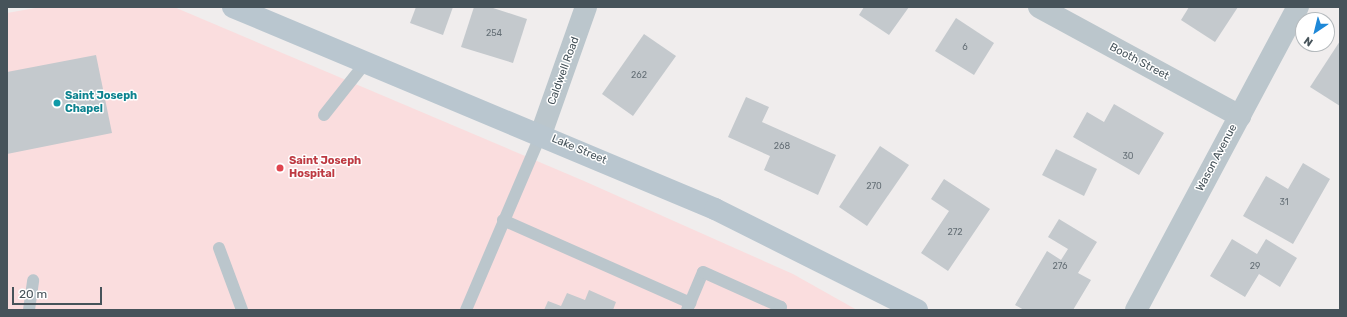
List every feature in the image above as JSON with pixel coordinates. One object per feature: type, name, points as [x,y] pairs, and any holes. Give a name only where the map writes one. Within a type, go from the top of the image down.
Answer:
[{"type":"street","name":"Lake Street","points":[[233,7],[541,134],[722,212],[917,310]]},
{"type":"street","name":"Caldwell Road","points":[[541,134],[586,7]]},
{"type":"street","name":"Booth Street","points":[[1039,7],[1240,116]]},
{"type":"street","name":"Wason Avenue","points":[[1136,310],[1298,7]]},
{"type":"lane","points":[[324,115],[366,62]]},
{"type":"lane","points":[[466,310],[503,220],[541,134]]},
{"type":"lane","points":[[503,220],[689,307],[703,272],[781,307],[779,310]]},
{"type":"lane","points":[[219,248],[242,310]]},
{"type":"lane","points":[[29,310],[33,280]]},
{"type":"shaded area","name":"Saint Joseph Hospital","points":[[41,7],[174,7],[584,181],[793,274],[857,310],[7,310],[7,13]]},
{"type":"building","points":[[416,7],[453,7],[443,35],[410,23]]},
{"type":"building","points":[[474,7],[490,7],[527,19],[513,63],[461,47]]},
{"type":"building","points":[[864,7],[909,7],[889,35],[859,15]]},
{"type":"building","points":[[1189,7],[1238,7],[1215,42],[1181,20]]},
{"type":"building","points":[[956,18],[994,43],[974,75],[935,51]]},
{"type":"building","points":[[644,34],[676,56],[633,116],[602,94]]},
{"type":"building","points":[[1340,41],[1340,106],[1310,87],[1333,52],[1335,52],[1335,49]]},
{"type":"building","name":"Saint Joseph Chapel","points":[[96,55],[112,133],[7,154],[7,72]]},
{"type":"building","points":[[746,97],[769,107],[762,122],[836,155],[818,195],[764,170],[770,156],[728,137]]},
{"type":"building","points":[[1114,104],[1164,133],[1139,175],[1073,137],[1087,112],[1104,122]]},
{"type":"building","points":[[880,146],[909,165],[867,226],[839,207]]},
{"type":"building","points":[[1056,149],[1097,169],[1084,196],[1042,175]]},
{"type":"building","points":[[1303,163],[1330,179],[1293,244],[1243,216],[1266,176],[1288,189]]},
{"type":"building","points":[[944,179],[990,209],[948,271],[921,253],[949,211],[931,199]]},
{"type":"building","points":[[1059,219],[1097,242],[1078,273],[1091,280],[1073,310],[1024,310],[1015,305],[1047,251],[1061,260],[1068,249],[1048,237]]},
{"type":"building","points":[[1232,239],[1257,254],[1266,239],[1297,258],[1280,287],[1259,274],[1245,297],[1210,276]]},
{"type":"building","points":[[589,290],[616,302],[613,310],[544,310],[548,301],[561,306],[567,293],[585,300]]},
{"type":"place","name":"Saint Joseph Chapel","points":[[57,103]]},
{"type":"place","name":"Saint Joseph Hospital","points":[[280,168]]}]
